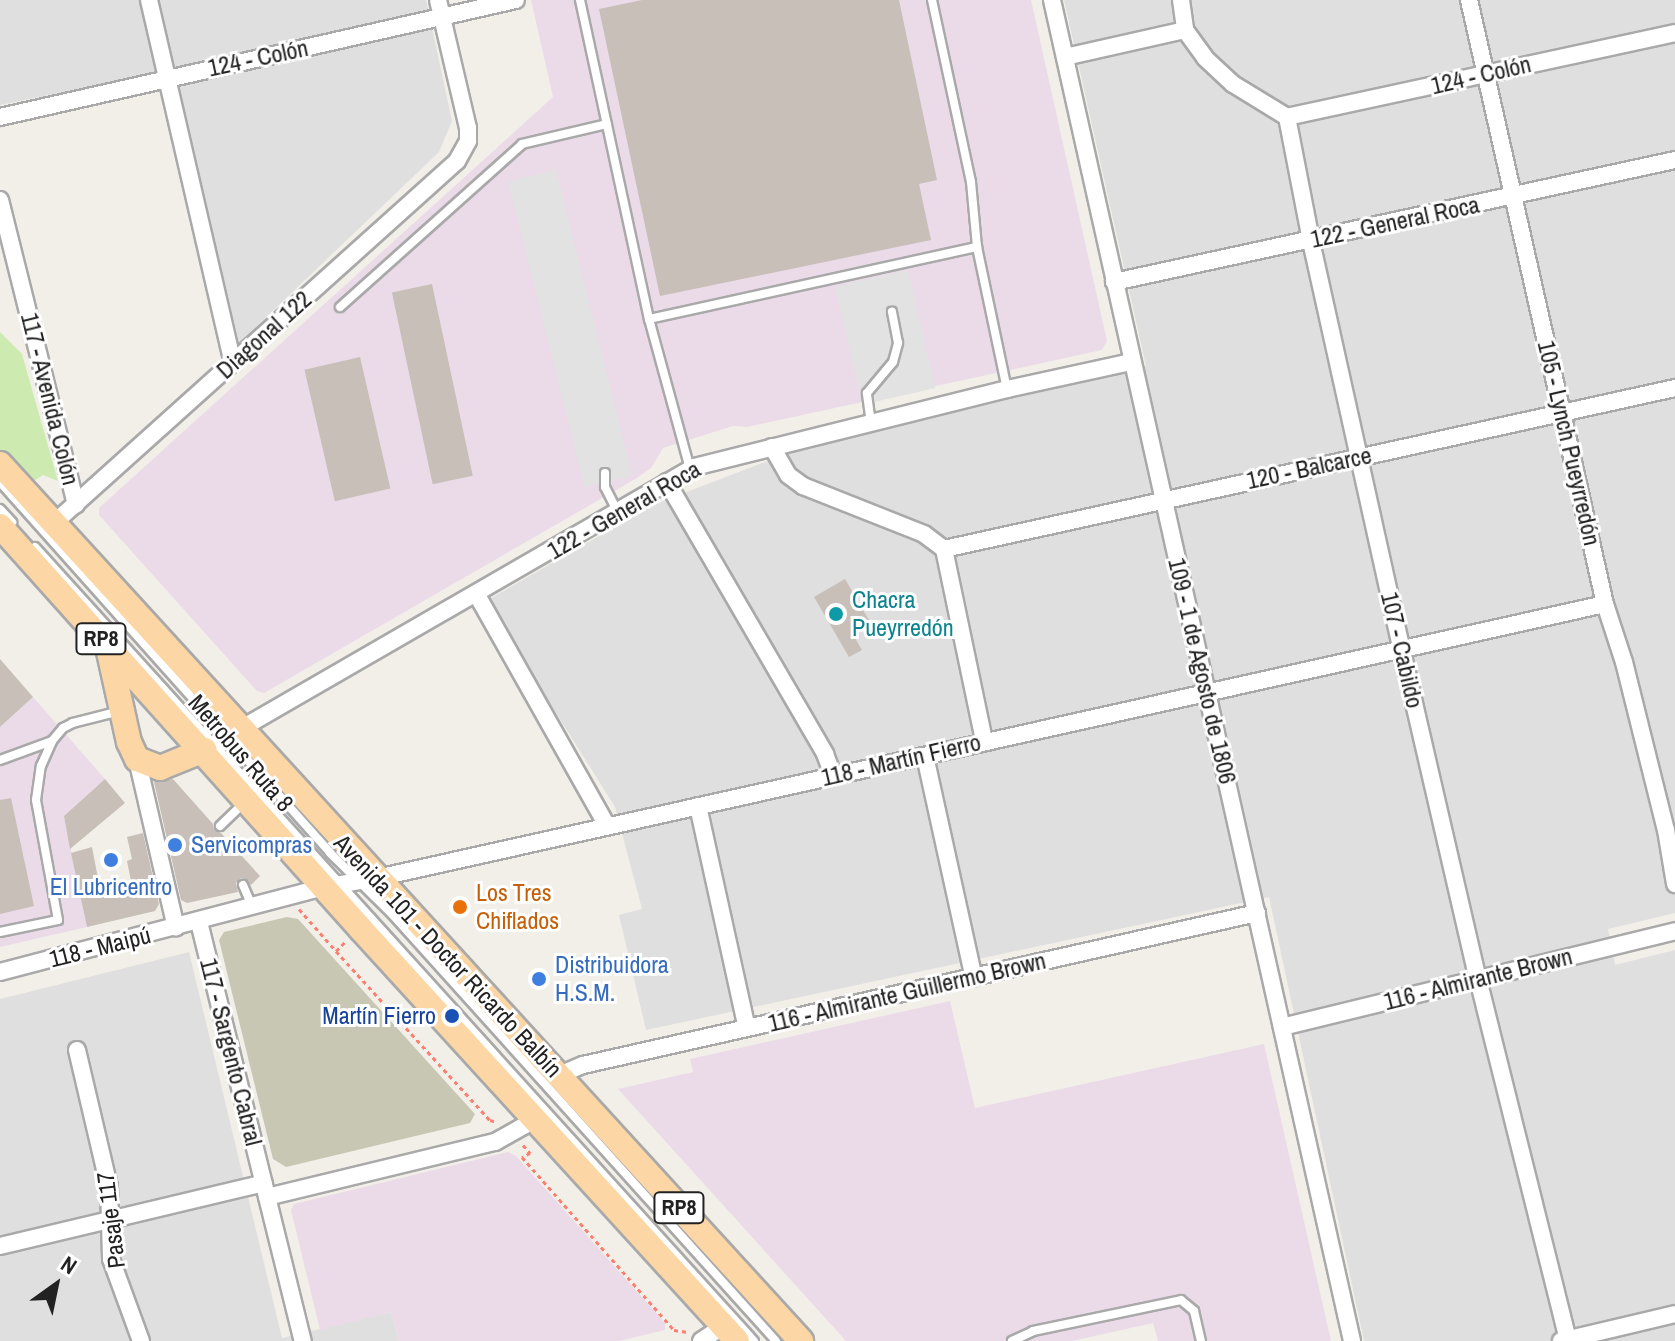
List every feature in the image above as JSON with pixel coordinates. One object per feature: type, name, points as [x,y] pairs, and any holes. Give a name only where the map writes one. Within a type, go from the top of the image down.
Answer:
[{"type":"main road","name":"Avenida 101 - Doctor Ricardo Balbín","points":[[0,464],[53,524],[222,740],[248,799],[332,885],[534,1120],[730,1334]]},
{"type":"main road","name":"Avenida 101 - Doctor Ricardo Balbín","points":[[10,529],[107,646],[222,740],[368,880],[559,1075],[801,1341]]},
{"type":"main road","points":[[107,646],[129,742],[137,759],[160,768],[222,740]]},
{"type":"street","points":[[149,0],[233,363]]},
{"type":"street","points":[[438,0],[442,17]]},
{"type":"street","name":"124 - Colón","points":[[0,117],[516,0]]},
{"type":"street","name":"109 - 1 de Agosto de 1806","points":[[1052,0],[1352,1341]]},
{"type":"street","points":[[1181,0],[1185,30],[1205,58],[1233,84],[1287,117]]},
{"type":"street","name":"105 - Lynch Pueyrredón","points":[[1469,0],[1605,604],[1640,723],[1666,830],[1675,884]]},
{"type":"street","name":"Diagonal 122","points":[[53,524],[457,161],[468,141],[442,17]]},
{"type":"street","points":[[1065,57],[1185,30]]},
{"type":"street","name":"124 - Colón","points":[[1287,117],[1675,33]]},
{"type":"street","name":"107 - Cabildo","points":[[1287,117],[1311,241],[1402,651],[1566,1340]]},
{"type":"street","name":"122 - General Roca","points":[[1114,282],[1675,160]]},
{"type":"street","name":"117 - Avenida Colón","points":[[0,200],[76,505]]},
{"type":"street","name":"122 - General Roca","points":[[222,740],[690,469],[1007,389],[1131,362]]},
{"type":"street","name":"120 - Balcarce","points":[[944,549],[1675,388]]},
{"type":"street","points":[[772,447],[788,475],[803,486],[924,534],[944,549],[984,741]]},
{"type":"street","points":[[667,482],[825,754],[833,775]]},
{"type":"street","points":[[477,595],[607,826]]},
{"type":"street","name":"118 - Martín Fierro","points":[[199,922],[332,885],[368,880],[1605,604]]},
{"type":"street","points":[[925,756],[974,978]]},
{"type":"street","points":[[137,759],[176,928]]},
{"type":"street","points":[[698,806],[747,1028]]},
{"type":"street","name":"116 - Almirante Guillermo Brown","points":[[559,1075],[583,1065],[1257,913]]},
{"type":"street","name":"118 - Maipú","points":[[0,972],[199,922]]},
{"type":"street","name":"117 - Sargento Cabral","points":[[199,922],[303,1341]]},
{"type":"street","name":"116 - Almirante Brown","points":[[1282,1027],[1675,931]]},
{"type":"street","name":"Pasaje 117","points":[[77,1050],[109,1186],[111,1259],[141,1341]]},
{"type":"street","points":[[0,1246],[110,1219],[495,1142],[534,1120]]},
{"type":"street","points":[[1566,1340],[1675,1314]]},
{"type":"street","points":[[701,1341],[730,1334]]},
{"type":"lane","points":[[580,0],[649,319],[690,469]]},
{"type":"lane","points":[[932,0],[971,182],[977,247],[1007,389]]},
{"type":"lane","points":[[340,307],[522,144],[607,124]]},
{"type":"lane","points":[[649,319],[977,247]]},
{"type":"lane","points":[[871,423],[867,393],[893,362],[898,343],[892,312]]},
{"type":"lane","points":[[605,473],[605,487],[618,512]]},
{"type":"lane","name":"Metrobus Ruta 8","points":[[0,482],[222,740],[332,885],[754,1341]]},
{"type":"lane","points":[[0,509],[10,529]]},
{"type":"lane","name":"Metrobus Ruta 8","points":[[31,543],[222,740]]},
{"type":"lane","points":[[0,932],[58,920],[36,800],[41,766],[52,741],[63,728],[73,723],[124,710]]},
{"type":"lane","points":[[0,760],[52,741]]},
{"type":"lane","points":[[220,826],[248,799]]},
{"type":"lane","points":[[368,880],[392,914],[776,1341]]},
{"type":"lane","points":[[243,885],[252,907]]},
{"type":"lane","points":[[1012,1341],[1033,1331],[1181,1300],[1194,1311],[1201,1341]]},
{"type":"shaded area","points":[[0,0],[426,0],[452,121],[439,152],[239,343],[174,70],[0,105]]},
{"type":"shaded area","points":[[531,0],[1031,0],[1107,341],[1102,350],[747,427],[733,426],[663,448],[651,468],[637,478],[264,693],[257,691],[99,515],[99,508],[553,97]]},
{"type":"shaded area","points":[[1064,0],[1675,0],[1675,913],[1608,929],[1615,965],[1675,950],[1675,1341],[1364,1341],[1269,897],[646,1030],[619,915],[642,909],[615,807],[486,601],[653,505],[791,452],[1146,366]]},
{"type":"shaded area","points":[[556,170],[632,476],[585,487],[508,182]]},
{"type":"shaded area","points":[[908,270],[935,388],[862,405],[835,287]]},
{"type":"shaded area","points":[[33,697],[105,779],[64,816],[87,927],[0,947],[0,727]]},
{"type":"shaded area","points":[[287,917],[298,919],[475,1114],[470,1123],[286,1167],[273,1159],[219,940],[224,932]]},
{"type":"shaded area","points":[[189,952],[282,1338],[391,1312],[399,1341],[0,1341],[0,999]]},
{"type":"shaded area","points":[[950,1001],[975,1108],[1264,1044],[1331,1341],[1158,1341],[1153,1323],[1072,1341],[846,1341],[618,1089],[693,1072],[690,1059]]},
{"type":"shaded area","points":[[508,1152],[516,1156],[665,1323],[665,1330],[619,1341],[399,1341],[391,1312],[320,1330],[291,1210],[294,1204]]},
{"type":"green space","points":[[0,332],[22,354],[58,481],[43,475],[29,484],[0,452]]},
{"type":"building","points":[[642,0],[899,0],[937,180],[919,184],[931,240],[660,296],[599,9]]},
{"type":"building","points":[[432,284],[473,476],[433,484],[392,293]]},
{"type":"building","points":[[360,357],[390,489],[335,501],[304,370]]},
{"type":"building","points":[[845,579],[870,622],[852,633],[862,650],[849,657],[814,597]]},
{"type":"building","points":[[0,659],[33,697],[0,727]]},
{"type":"building","points":[[105,779],[125,803],[70,849],[64,816]]},
{"type":"building","points":[[173,779],[213,824],[214,830],[221,833],[260,876],[251,885],[241,878],[236,883],[238,892],[187,903],[181,900],[154,782]]},
{"type":"building","points":[[11,798],[34,906],[0,914],[0,800]]},
{"type":"building","points":[[143,833],[159,904],[155,911],[87,927],[71,853],[92,847],[101,894],[132,886],[127,861],[132,859],[127,837]]},
{"type":"place","name":"Chacra Pueyrredón","points":[[836,614]]},
{"type":"place","name":"Servicompras","points":[[175,845]]},
{"type":"place","name":"El Lubricentro","points":[[111,860]]},
{"type":"place","name":"Los Tres Chiflados","points":[[460,907]]},
{"type":"place","name":"Distribuidora H.S.M.","points":[[539,979]]},
{"type":"place","name":"Martín Fierro","points":[[452,1016]]}]
